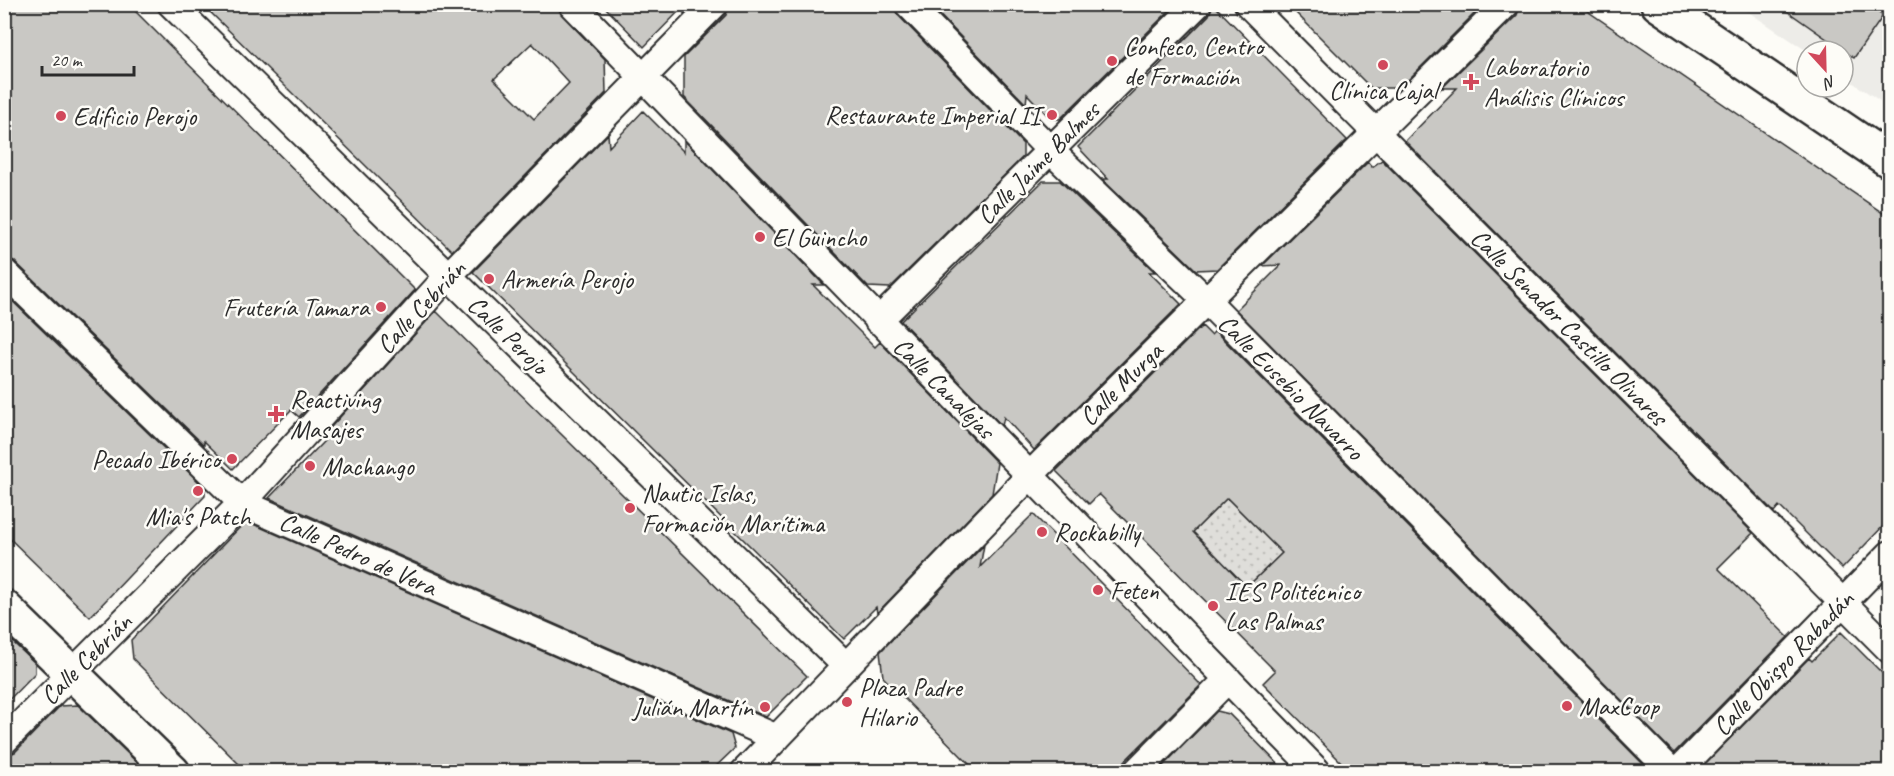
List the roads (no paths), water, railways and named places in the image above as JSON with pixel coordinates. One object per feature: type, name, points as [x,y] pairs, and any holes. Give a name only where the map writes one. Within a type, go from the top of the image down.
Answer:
[{"type":"street","name":"Calle Perojo","points":[[171,4],[845,665]]},
{"type":"street","name":"Calle Canalejas","points":[[572,4],[1318,771]]},
{"type":"street","name":"Calle Cebrián","points":[[4,741],[242,503],[448,276],[715,4]]},
{"type":"street","name":"Calle Eusebio Navarro","points":[[908,4],[1051,151],[1205,299],[1672,771]]},
{"type":"street","name":"Calle Jaime Balmes","points":[[878,321],[1198,4]]},
{"type":"street","name":"Calle Senador Castillo Olivares","points":[[1248,4],[1890,650]]},
{"type":"street","name":"Calle Murga","points":[[744,771],[845,665],[1205,299],[1376,134],[1506,4]]},
{"type":"street","points":[[1658,4],[1890,161]]},
{"type":"street","name":"Calle Pedro de Vera","points":[[4,272],[242,503],[777,738]]},
{"type":"street","name":"Calle Obispo Rabadán","points":[[1677,771],[1890,554]]},
{"type":"street","points":[[4,607],[173,771]]},
{"type":"street","points":[[1136,771],[1228,679]]},
{"type":"place","name":"Confeco, Centro de Formación","points":[[1112,61]]},
{"type":"place","name":"Clínica Cajal","points":[[1383,65]]},
{"type":"place","name":"Laboratorio Análisis Clínicos","points":[[1471,82]]},
{"type":"place","name":"Restaurante Imperial II","points":[[1052,115]]},
{"type":"place","name":"Edificio Perojo","points":[[61,116]]},
{"type":"place","name":"El Guincho","points":[[760,237]]},
{"type":"place","name":"Armería Perojo","points":[[489,279]]},
{"type":"place","name":"Frutería Tamara","points":[[381,307]]},
{"type":"place","name":"Reactiving Masajes","points":[[276,414]]},
{"type":"place","name":"Pecado Ibérico","points":[[232,459]]},
{"type":"place","name":"Machango","points":[[310,466]]},
{"type":"place","name":"Mia's Patch","points":[[198,491]]},
{"type":"place","name":"Nautic Islas, Formación Marítima","points":[[630,508]]},
{"type":"place","name":"Rockabilly","points":[[1042,532]]},
{"type":"place","name":"Feten","points":[[1098,590]]},
{"type":"place","name":"IES Politécnico Las Palmas","points":[[1213,606]]},
{"type":"place","name":"Plaza Padre Hilario","points":[[847,702]]},
{"type":"place","name":"MaxCoop","points":[[1567,706]]},
{"type":"place","name":"Julián Martín","points":[[765,707]]}]
